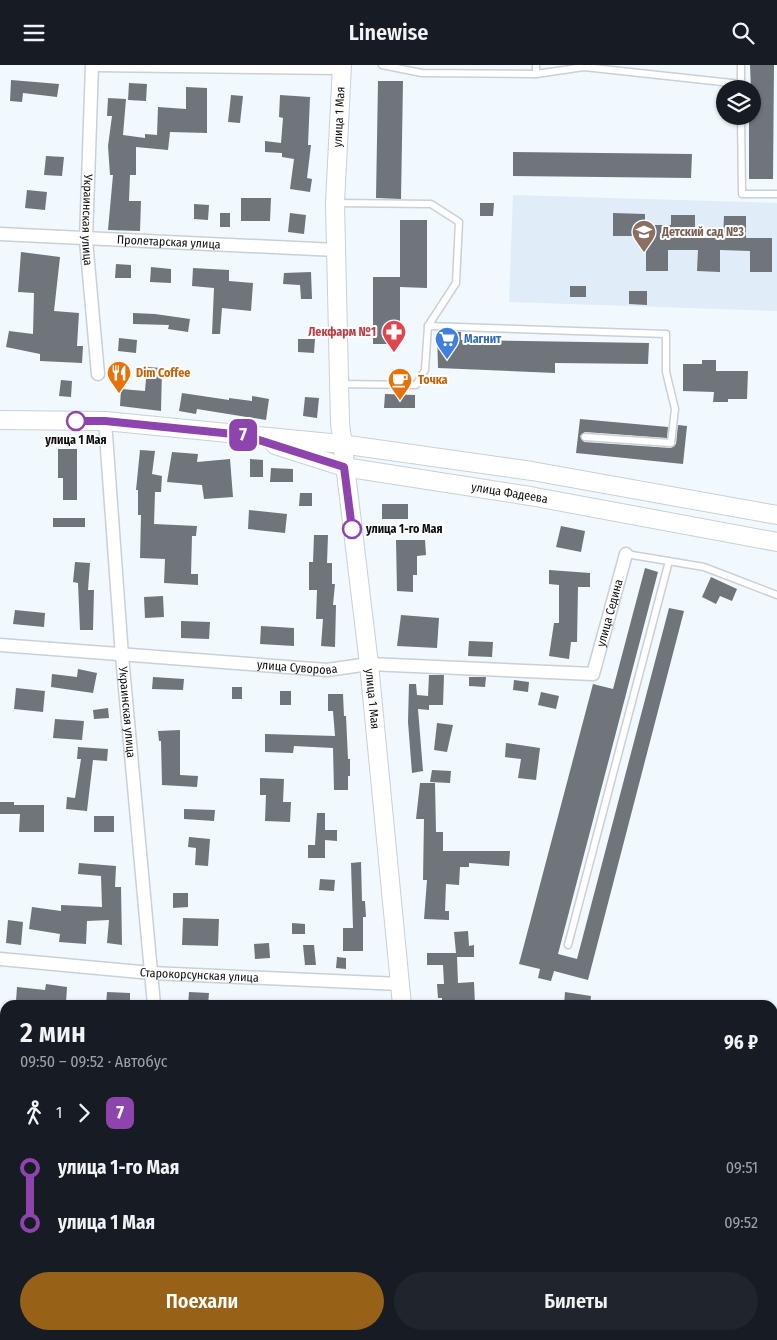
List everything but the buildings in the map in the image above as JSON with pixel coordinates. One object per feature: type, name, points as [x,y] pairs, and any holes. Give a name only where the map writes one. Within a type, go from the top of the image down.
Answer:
[{"type":"main road","name":"улица 1 Мая","points":[[341,67],[335,203],[338,385],[341,444],[369,663],[402,1000]]},
{"type":"main road","name":"улица Фадеева","points":[[0,420],[105,421],[341,444],[532,471],[777,515]]},
{"type":"main road","name":"улица Фадеева","points":[[243,435],[344,467],[530,496],[777,542]]},
{"type":"main road","points":[[530,496],[537,490],[539,484],[538,477],[532,471]]},
{"type":"street","points":[[93,65],[341,67]]},
{"type":"street","name":"Украинская улица","points":[[93,65],[86,240],[98,374]]},
{"type":"street","name":"Пролетарская улица","points":[[0,234],[86,240],[336,250]]},
{"type":"street","name":"Украинская улица","points":[[105,421],[122,656],[154,1000]]},
{"type":"street","name":"улица Седина","points":[[593,673],[626,554]]},
{"type":"street","name":"улица Суворова","points":[[0,645],[122,656],[327,669],[369,663],[593,673]]},
{"type":"street","name":"Старокорсунская улица","points":[[0,959],[151,973],[400,984]]},
{"type":"lane","points":[[382,65],[422,73],[536,74],[584,67],[716,84]]},
{"type":"lane","points":[[536,65],[536,74]]},
{"type":"lane","points":[[741,65],[741,80]]},
{"type":"lane","points":[[741,125],[742,194],[777,194]]},
{"type":"lane","points":[[335,203],[431,205],[459,222],[456,283],[428,326],[426,370],[416,385],[338,385]]},
{"type":"lane","points":[[428,326],[666,333],[666,372],[675,409],[672,443],[585,437]]},
{"type":"lane","points":[[626,554],[704,567],[777,595]]},
{"type":"lane","points":[[568,945],[669,561]]},
{"type":"shaded area","name":"Детский сад №3","points":[[513,195],[777,203],[777,311],[509,302]]},
{"type":"bus line","name":"7","points":[[76,421],[105,421],[243,435],[344,467],[352,529]]},
{"type":"place","name":"Детский сад №3","points":[[644,253]]},
{"type":"place","name":"Лекфарм №1","points":[[394,353]]},
{"type":"place","name":"Магнит","points":[[447,360]]},
{"type":"place","name":"Dim Coffee","points":[[119,394]]},
{"type":"place","name":"Точка","points":[[400,401]]},
{"type":"place","name":"улица 1 Мая","points":[[76,421]]},
{"type":"place","name":"улица 1-го Мая","points":[[352,529]]}]
